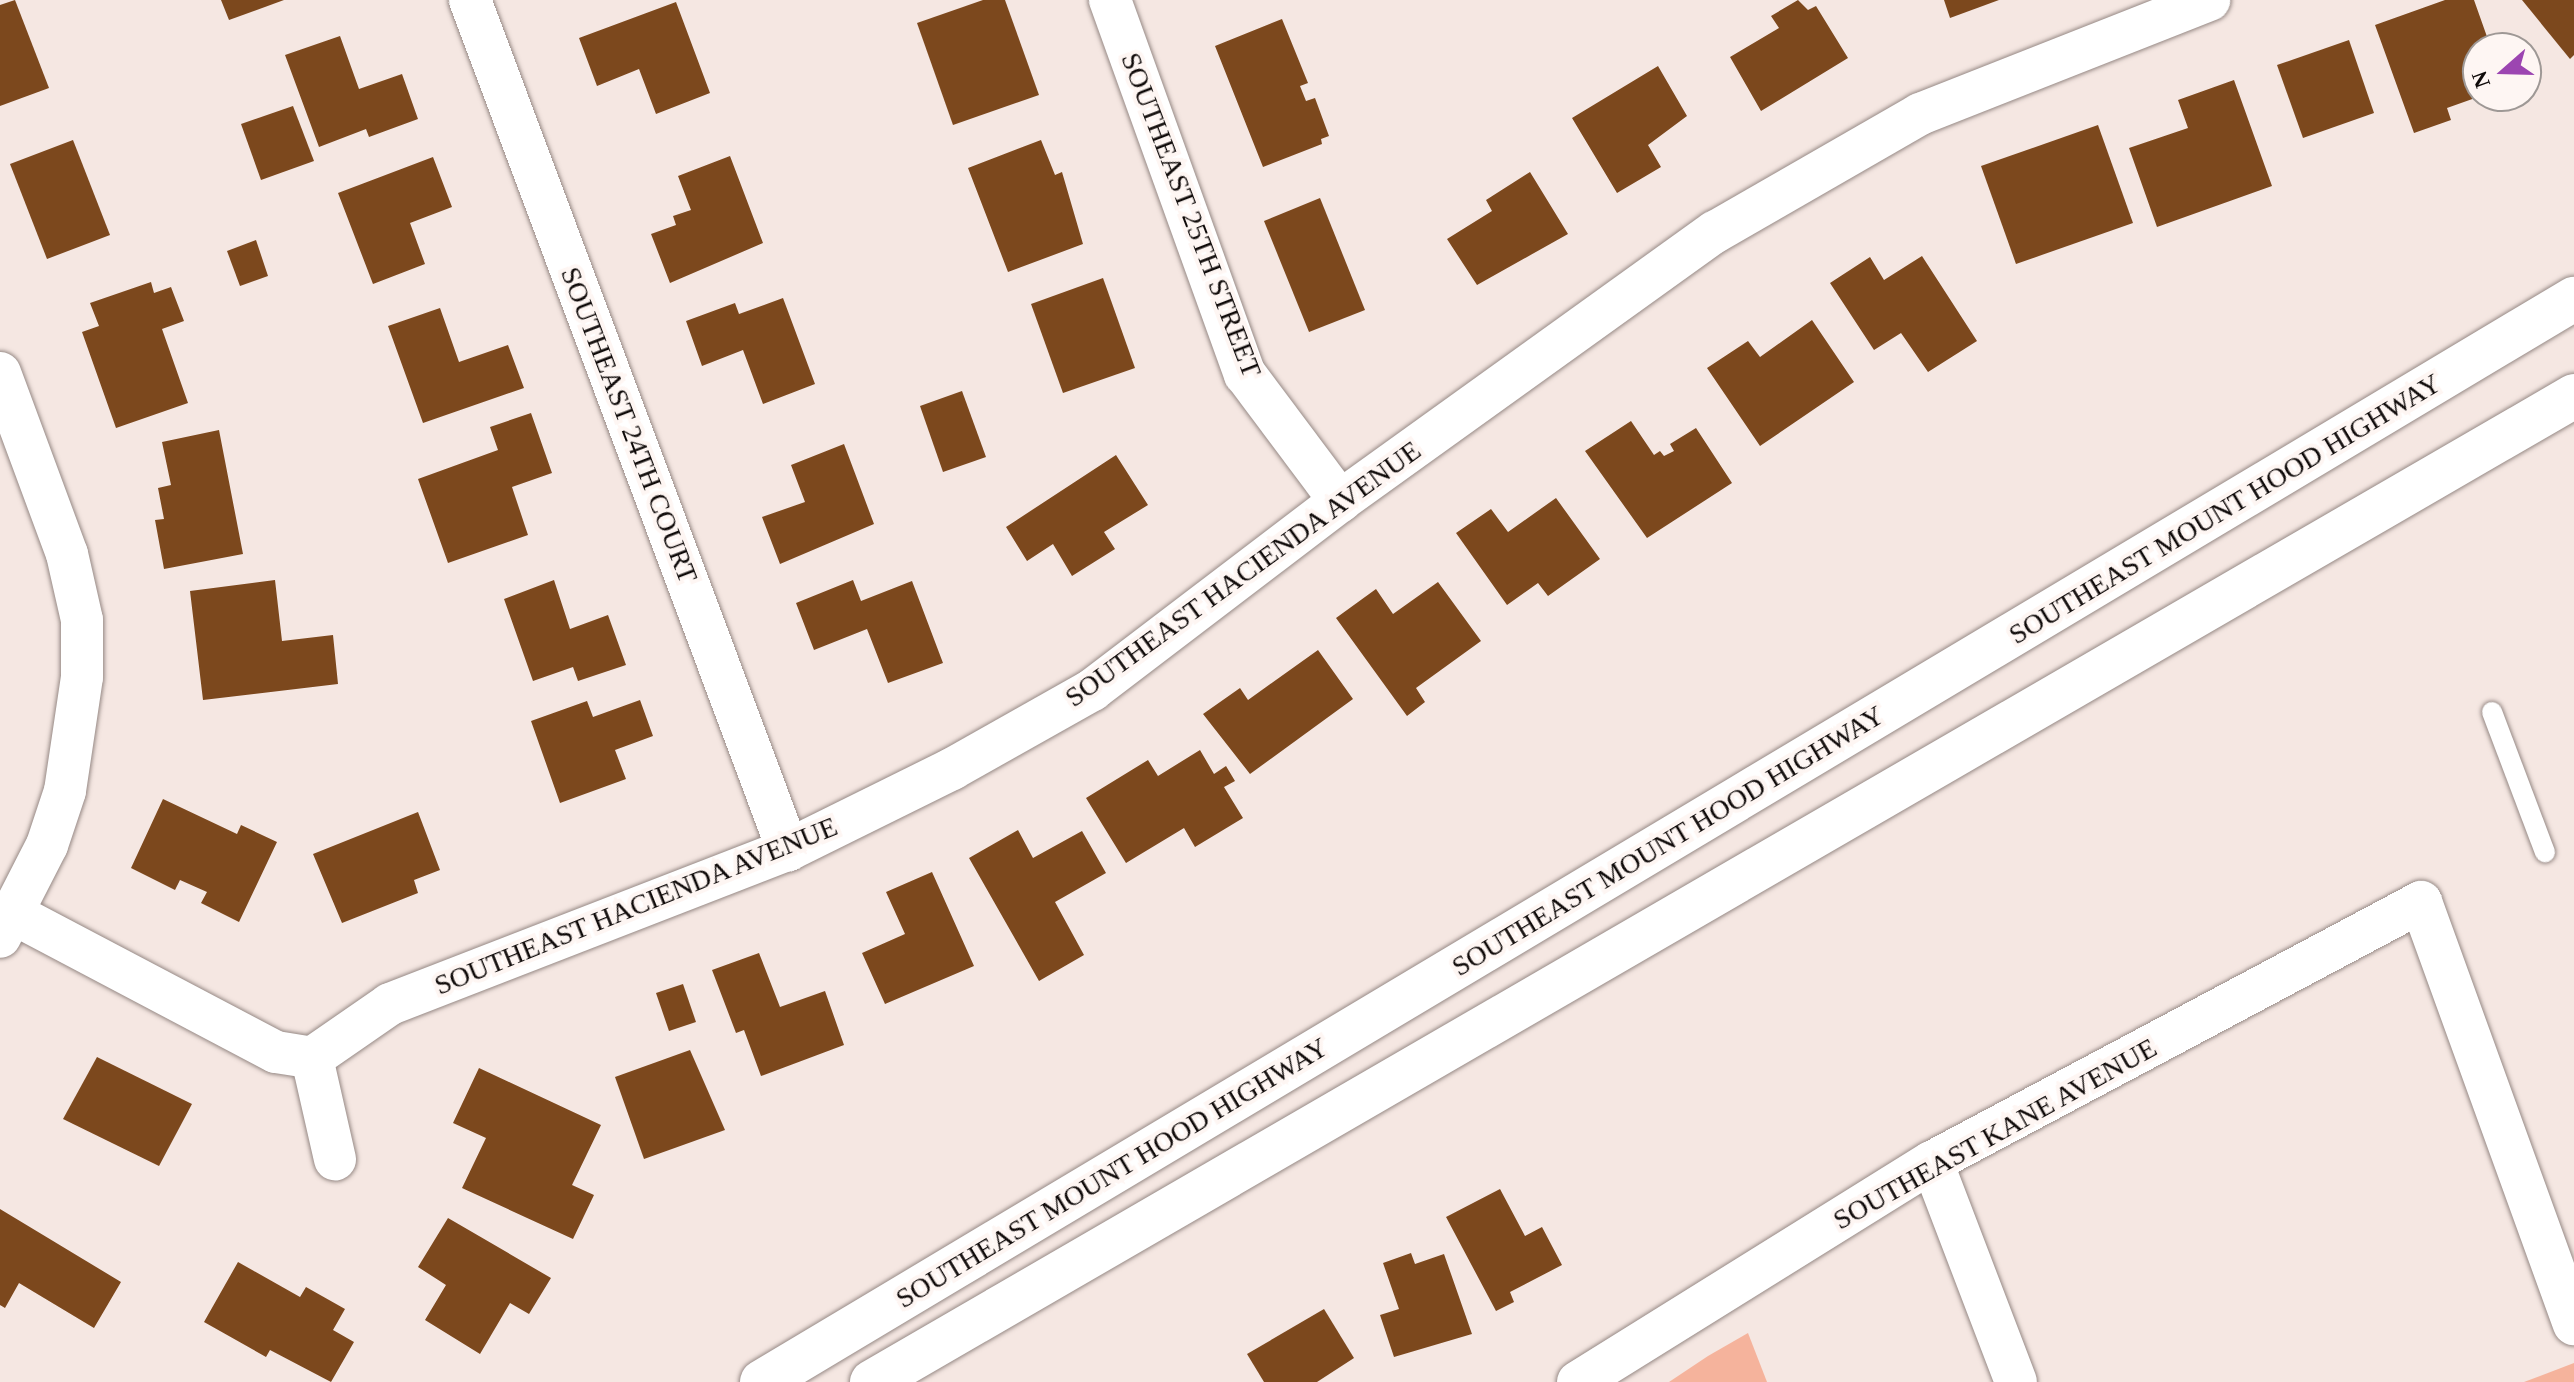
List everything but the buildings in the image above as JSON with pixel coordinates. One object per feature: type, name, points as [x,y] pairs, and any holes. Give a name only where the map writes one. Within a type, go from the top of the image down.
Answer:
[{"type":"highway","name":"SOUTHEAST MOUNT HOOD HIGHWAY","points":[[762,1382],[2574,299]]},
{"type":"highway","name":"SOUTHEAST MOUNT HOOD HIGHWAY","points":[[872,1382],[2574,396]]},
{"type":"street","name":"SOUTHEAST 24TH COURT","points":[[470,0],[788,850]]},
{"type":"street","name":"SOUTHEAST 25TH STREET","points":[[1110,0],[1245,374],[1340,501]]},
{"type":"street","name":"SOUTHEAST HACIENDA AVENUE","points":[[312,1058],[390,1004],[788,850],[952,769],[1092,690],[1340,501],[1715,232],[1920,114],[2135,13],[2209,0]]},
{"type":"street","points":[[0,373],[67,554],[82,620],[79,706],[65,791],[47,845],[7,925],[276,1052],[312,1058],[335,1159]]},
{"type":"street","name":"SOUTHEAST KANE AVENUE","points":[[1578,1382],[1932,1162],[2421,902],[2574,1324]]},
{"type":"street","points":[[1932,1162],[2016,1382]]},
{"type":"lane","points":[[2492,712],[2545,852]]},
{"type":"shaded area","points":[[1748,1333],[1767,1382],[1669,1382],[1708,1356]]},
{"type":"shaded area","points":[[2574,1363],[2574,1382],[2524,1382]]}]
